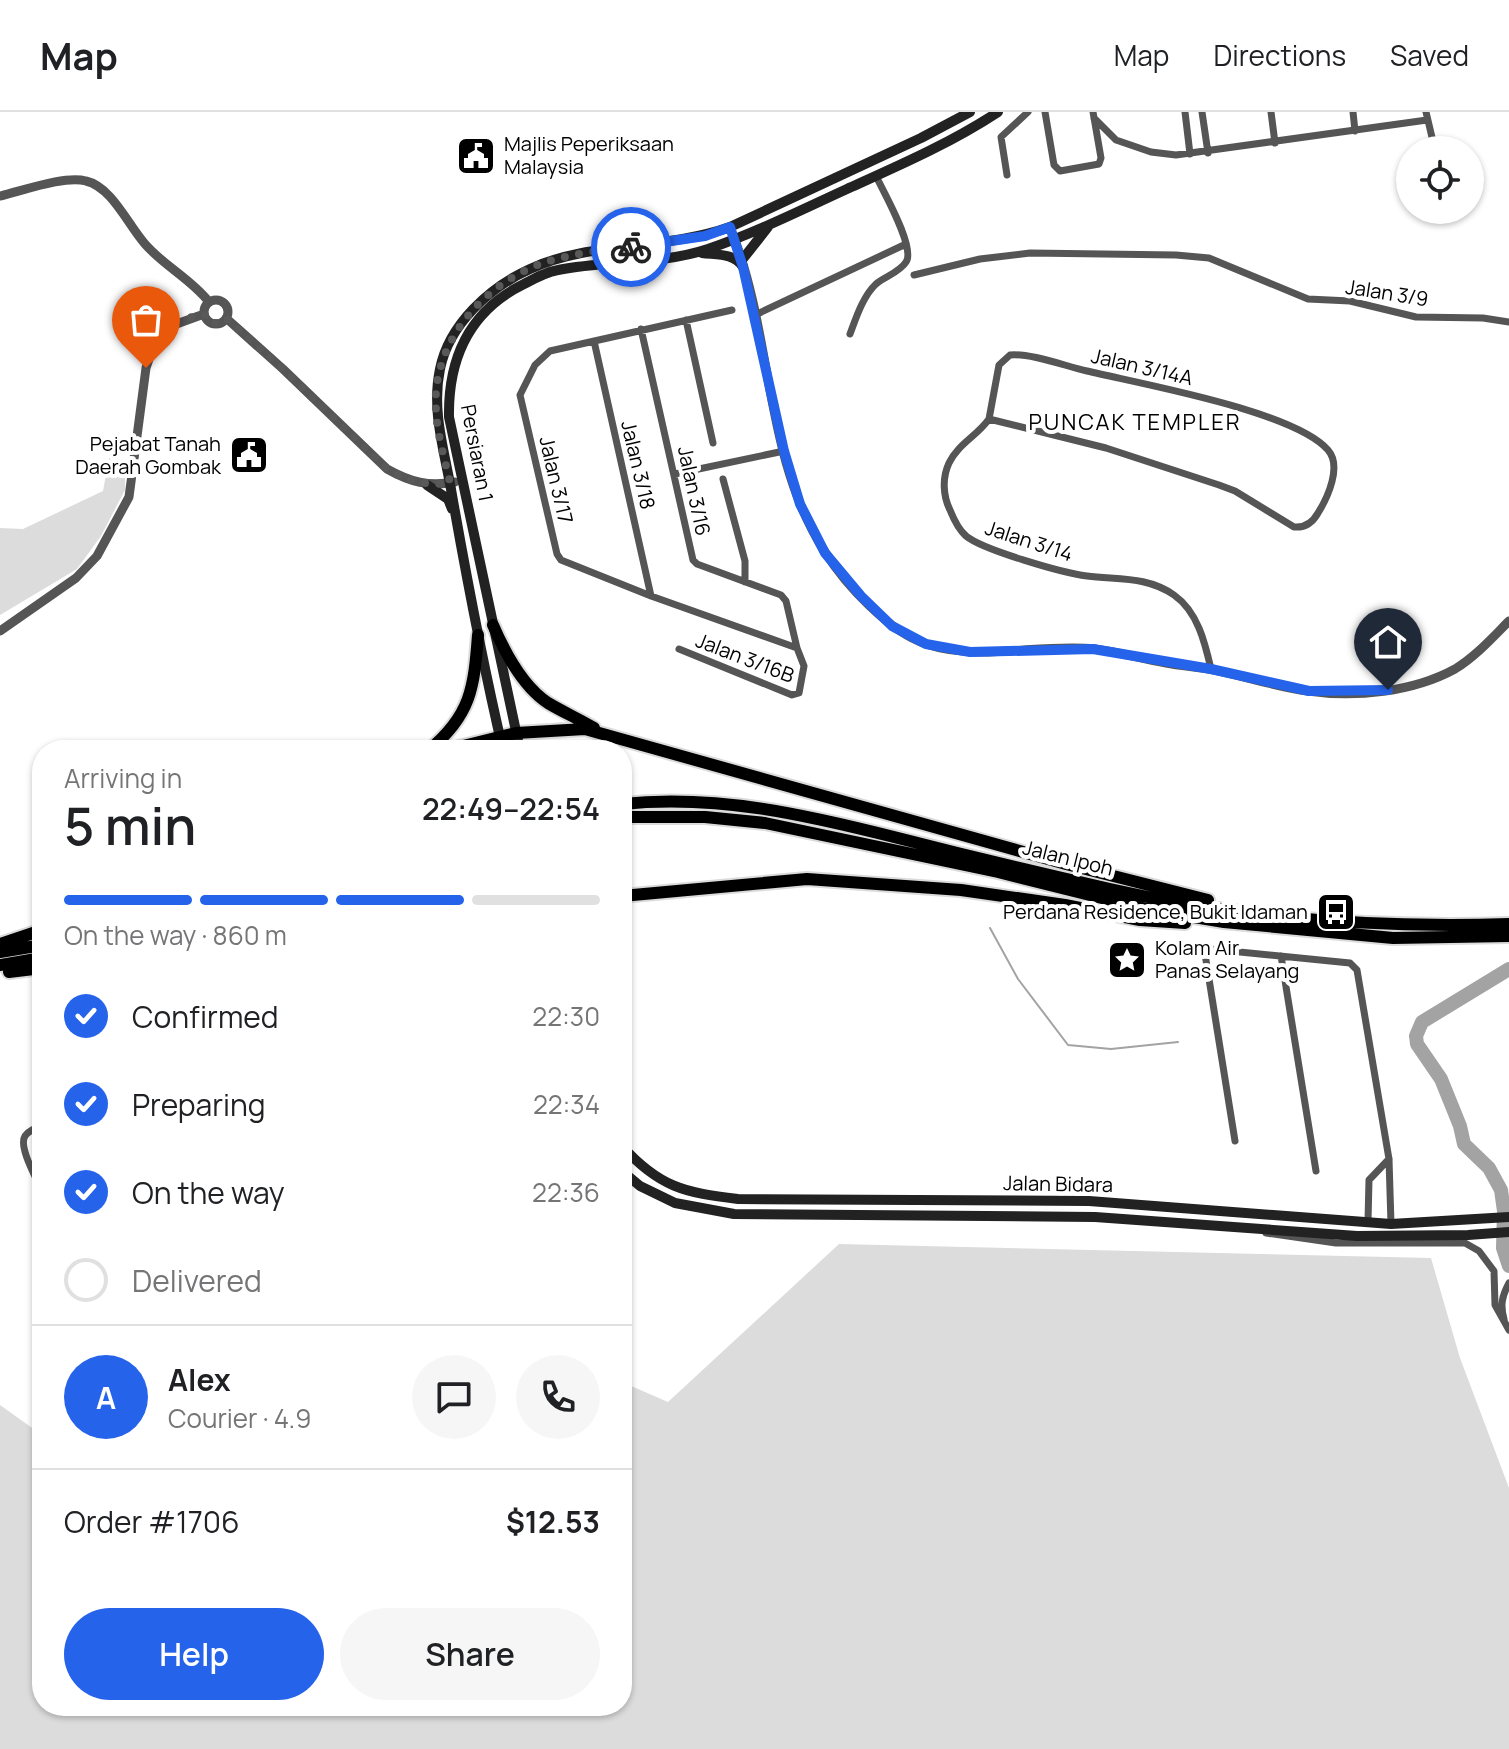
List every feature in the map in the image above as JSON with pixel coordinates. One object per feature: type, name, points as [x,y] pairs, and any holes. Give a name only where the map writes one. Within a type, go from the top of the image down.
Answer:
[{"type":"highway","points":[[493,625],[504,650],[534,691],[547,702],[601,732]]},
{"type":"highway","points":[[439,740],[468,705],[476,667],[478,635]]},
{"type":"highway","points":[[506,740],[516,733],[585,729],[629,740]]},
{"type":"highway","points":[[632,741],[1066,864],[1269,916]]},
{"type":"highway","name":"Jalan Ipoh","points":[[632,803],[675,801],[774,809],[823,818],[1111,889],[1269,916],[1402,925],[1509,924]]},
{"type":"highway","name":"Jalan Ipoh","points":[[632,817],[705,817],[765,823],[998,872],[1146,909],[1224,922],[1393,938],[1509,936]]},
{"type":"highway","points":[[632,895],[807,879],[961,890],[1140,920],[1224,922]]},
{"type":"highway","points":[[632,900],[647,893]]},
{"type":"highway","points":[[0,944],[32,933]]},
{"type":"highway","points":[[0,952],[32,947]]},
{"type":"highway","points":[[0,965],[32,960]]},
{"type":"highway","points":[[0,973],[32,969]]},
{"type":"main road","name":"Persiaran 1","points":[[500,740],[435,409],[440,367],[457,329],[492,291],[527,270],[562,258],[705,236],[730,227],[970,112]]},
{"type":"main road","name":"Persiaran 1","points":[[518,740],[449,417],[448,392],[453,367],[466,336],[481,316],[514,289],[554,270],[651,260],[696,252],[735,238],[876,176],[998,112]]},
{"type":"main road","points":[[696,252],[732,257],[742,263],[772,223]]},
{"type":"main road","points":[[427,485],[448,499],[456,518]]},
{"type":"main road","name":"Jalan Bidara","points":[[632,1156],[651,1175],[667,1184],[697,1194],[738,1199],[1089,1201],[1391,1224],[1509,1217]]},
{"type":"main road","name":"Jalan Bidara","points":[[632,1179],[675,1203],[734,1214],[1095,1217],[1357,1236],[1509,1232]]},
{"type":"main road","points":[[632,1185],[668,1207],[696,1214],[734,1214]]},
{"type":"main road","points":[[1368,1221],[1367,1227],[1376,1232],[1468,1235]]},
{"type":"street","points":[[1007,175],[1001,137],[1028,112]]},
{"type":"street","points":[[1045,112],[1054,165],[1060,171],[1099,164],[1101,158],[1094,115]]},
{"type":"street","points":[[1185,112],[1190,154]]},
{"type":"street","points":[[1202,112],[1208,153]]},
{"type":"street","points":[[1271,112],[1275,143]]},
{"type":"street","points":[[1353,112],[1355,131]]},
{"type":"street","points":[[1094,115],[1116,140],[1151,152],[1176,155],[1355,131],[1427,116],[1432,136]]},
{"type":"street","points":[[850,334],[873,286],[906,263],[908,256],[906,244],[876,176]]},
{"type":"street","points":[[0,196],[68,181],[89,181],[106,194],[153,253],[199,288],[209,302]]},
{"type":"street","points":[[730,227],[742,263],[784,451],[800,504],[825,553],[861,596],[892,626],[926,644],[970,652],[1093,649],[1211,669],[1309,691],[1388,690],[1424,682],[1454,669],[1477,654],[1509,621]]},
{"type":"street","points":[[755,315],[906,244]]},
{"type":"street","name":"Jalan 3/9","points":[[914,275],[980,259],[1030,253],[1176,255],[1209,258],[1308,299],[1350,301],[1416,317],[1483,318],[1509,322]]},
{"type":"street","points":[[204,314],[212,323],[220,323],[226,318],[224,304],[217,300],[209,302]]},
{"type":"street","points":[[0,631],[76,578],[97,556],[129,497],[146,368],[155,341],[171,326],[204,314],[209,302]]},
{"type":"street","name":"Jalan 3/17","points":[[732,310],[550,351],[535,365],[520,395],[557,554],[561,560],[797,648]]},
{"type":"street","points":[[226,318],[387,469],[400,477],[427,485],[463,481]]},
{"type":"street","points":[[686,320],[713,443]]},
{"type":"street","name":"Jalan 3/16","points":[[641,329],[693,560],[781,595],[786,601],[797,648]]},
{"type":"street","name":"Jalan 3/18","points":[[594,341],[651,596]]},
{"type":"street","name":"Jalan 3/14A","points":[[1010,355],[1016,355],[1225,403],[1288,424],[1327,449],[1333,465],[1330,491],[1317,516],[1302,528],[1287,524],[1235,491],[1219,485],[1106,448],[989,419],[999,365],[1010,355]]},
{"type":"street","name":"Jalan 3/14","points":[[989,419],[957,448],[947,467],[944,489],[958,529],[982,545],[1084,576],[1144,580],[1161,587],[1180,599],[1197,624],[1211,669]]},
{"type":"street","points":[[675,474],[784,451]]},
{"type":"street","points":[[723,479],[745,561],[745,582]]},
{"type":"street","name":"Jalan 3/16B","points":[[679,649],[796,695],[804,666],[797,648]]},
{"type":"street","points":[[1235,1141],[1205,954],[1207,951],[1281,956],[1355,966],[1389,1159],[1391,1224]]},
{"type":"street","points":[[1281,956],[1316,1171]]},
{"type":"street","points":[[32,1131],[24,1137],[22,1145],[32,1168]]},
{"type":"street","points":[[1368,1221],[1369,1180],[1389,1159]]},
{"type":"street","points":[[1240,1228],[1336,1243],[1465,1243],[1479,1251],[1494,1271],[1495,1305],[1508,1329]]},
{"type":"street","points":[[1508,1329],[1501,1308],[1509,1283]]},
{"type":"shaded area","points":[[109,458],[125,460],[125,490],[101,536],[77,569],[0,615],[0,528],[23,529],[103,491]]},
{"type":"shaded area","points":[[839,1244],[1431,1258],[1460,1358],[1509,1488],[1509,1749],[0,1749],[0,1405],[32,1428],[32,1716],[632,1716],[632,1386],[668,1402]]},
{"type":"waterway","points":[[990,928],[1018,979],[1068,1045],[1111,1049],[1178,1042]]},
{"type":"waterway","points":[[1509,969],[1422,1022],[1416,1036],[1417,1044],[1441,1079],[1464,1144],[1489,1168],[1501,1190],[1503,1248],[1509,1266]]},
{"type":"way so far","points":[[146,368],[155,341],[171,326],[204,314],[216,324],[226,318],[387,469],[413,482],[427,485],[450,483],[435,409],[440,367],[457,329],[492,291],[527,270],[562,258],[631,247]]},
{"type":"place","name":"Majlis Peperiksaan Malaysia","points":[[476,156]]},
{"type":"place","name":"Pejabat Tanah Daerah Gombak","points":[[249,455]]},
{"type":"place","name":"Perdana Residence, Bukit Idaman","points":[[1336,912]]},
{"type":"place","name":"Kolam Air Panas Selayang","points":[[1127,960]]},
{"type":"district","name":"PUNCAK TEMPLER","points":[[1135,422]]},
{"type":"route","points":[[631,247],[705,236],[730,227],[751,297],[784,451],[800,504],[825,553],[861,596],[892,626],[926,644],[970,652],[1093,649],[1211,669],[1309,691],[1388,690]]}]
